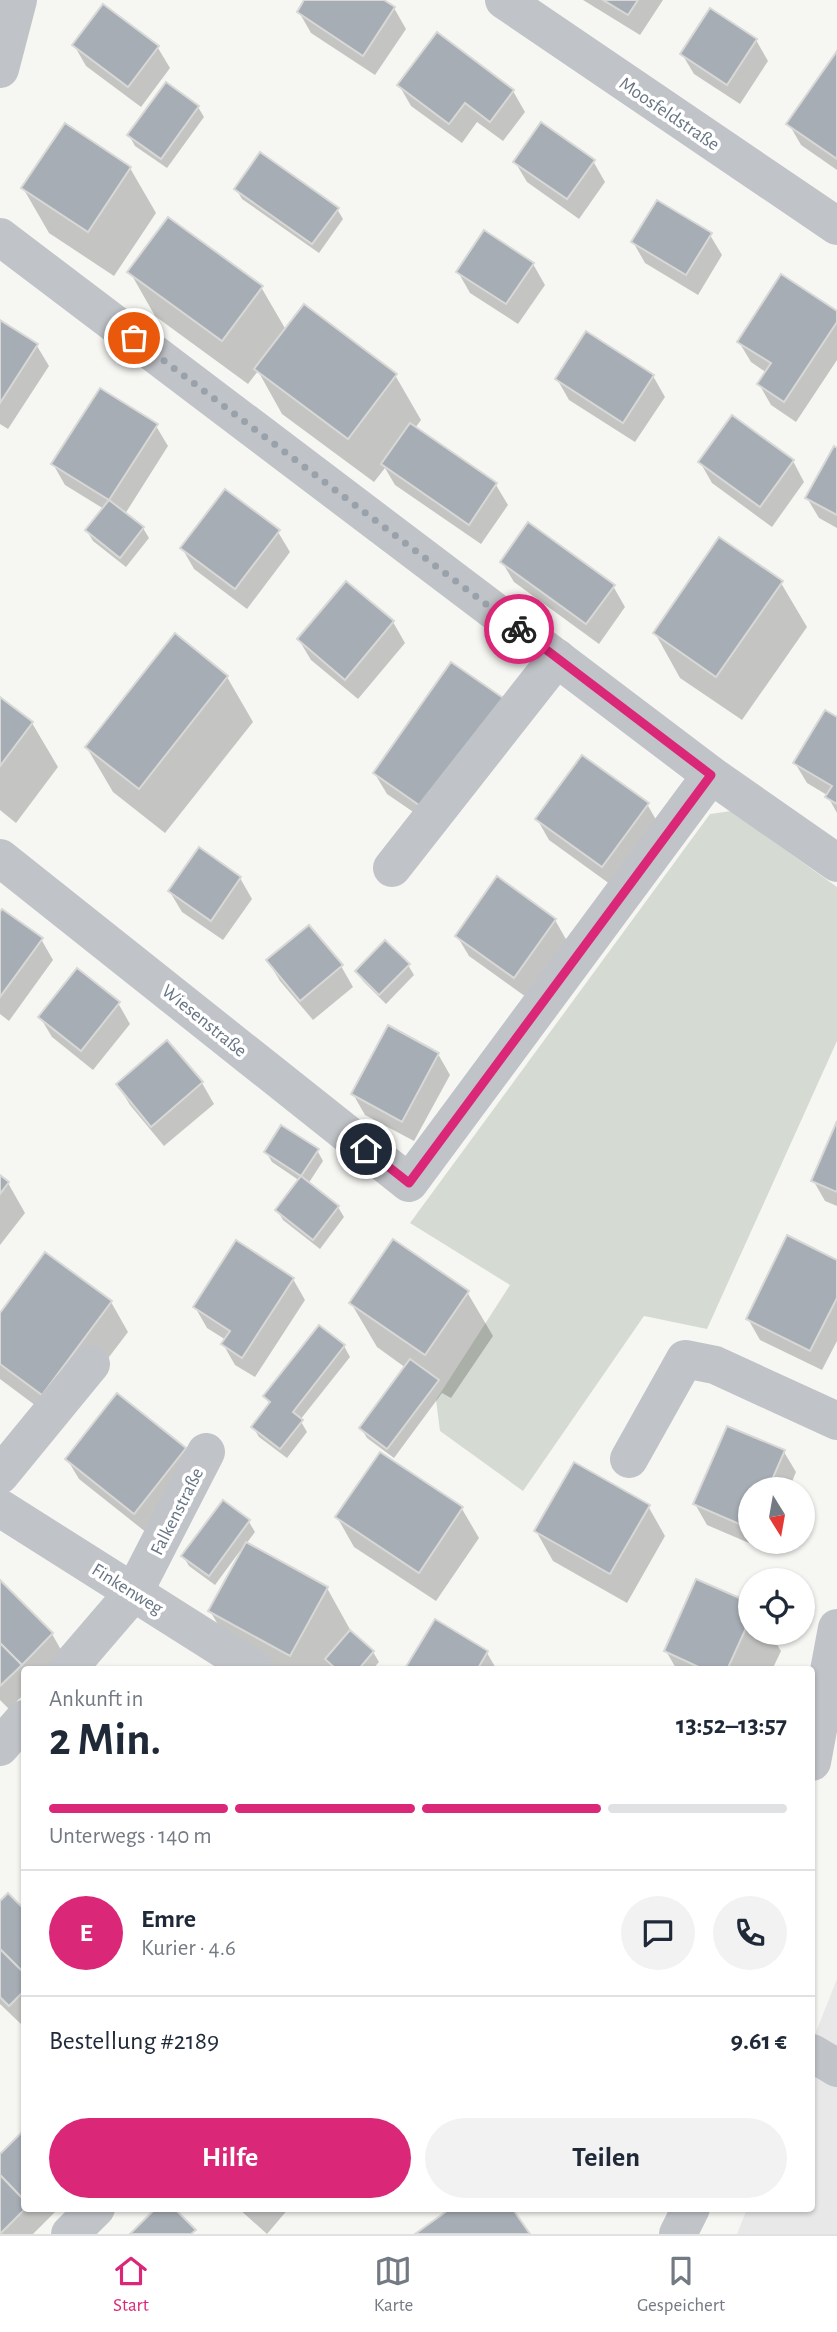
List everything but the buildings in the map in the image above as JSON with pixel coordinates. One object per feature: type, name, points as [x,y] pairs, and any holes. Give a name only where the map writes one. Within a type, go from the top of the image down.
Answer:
[{"type":"street","points":[[0,69],[18,0]]},
{"type":"street","name":"Moosfeldstraße","points":[[503,0],[837,226]]},
{"type":"street","points":[[0,237],[711,775],[837,863]]},
{"type":"street","points":[[392,868],[557,658]]},
{"type":"street","name":"Wiesenstraße","points":[[0,858],[409,1183],[711,775]]},
{"type":"street","points":[[629,1459],[685,1359],[715,1365],[837,1421]]},
{"type":"street","points":[[0,1475],[91,1364]]},
{"type":"street","name":"Falkenstraße","points":[[70,1666],[134,1592],[206,1452]]},
{"type":"street","name":"Finkenweg","points":[[0,1508],[250,1666]]},
{"type":"street","points":[[815,1746],[837,1628]]},
{"type":"street","points":[[0,1747],[21,1722]]},
{"type":"street","points":[[815,2055],[837,2068]]},
{"type":"street","points":[[70,2234],[92,2212]]},
{"type":"street","points":[[678,2234],[689,2212]]},
{"type":"shaded area","points":[[731,811],[837,887],[837,1041],[707,1329],[644,1316],[523,1491],[440,1431],[436,1400],[510,1285],[410,1223],[710,814]]},
{"type":"shaded area","points":[[837,1979],[837,2234],[737,2234],[746,2212],[815,2212],[815,2034]]},
{"type":"way so far","points":[[134,338],[519,629]]},
{"type":"route","points":[[366,1149],[409,1183],[711,775],[519,629]]}]
